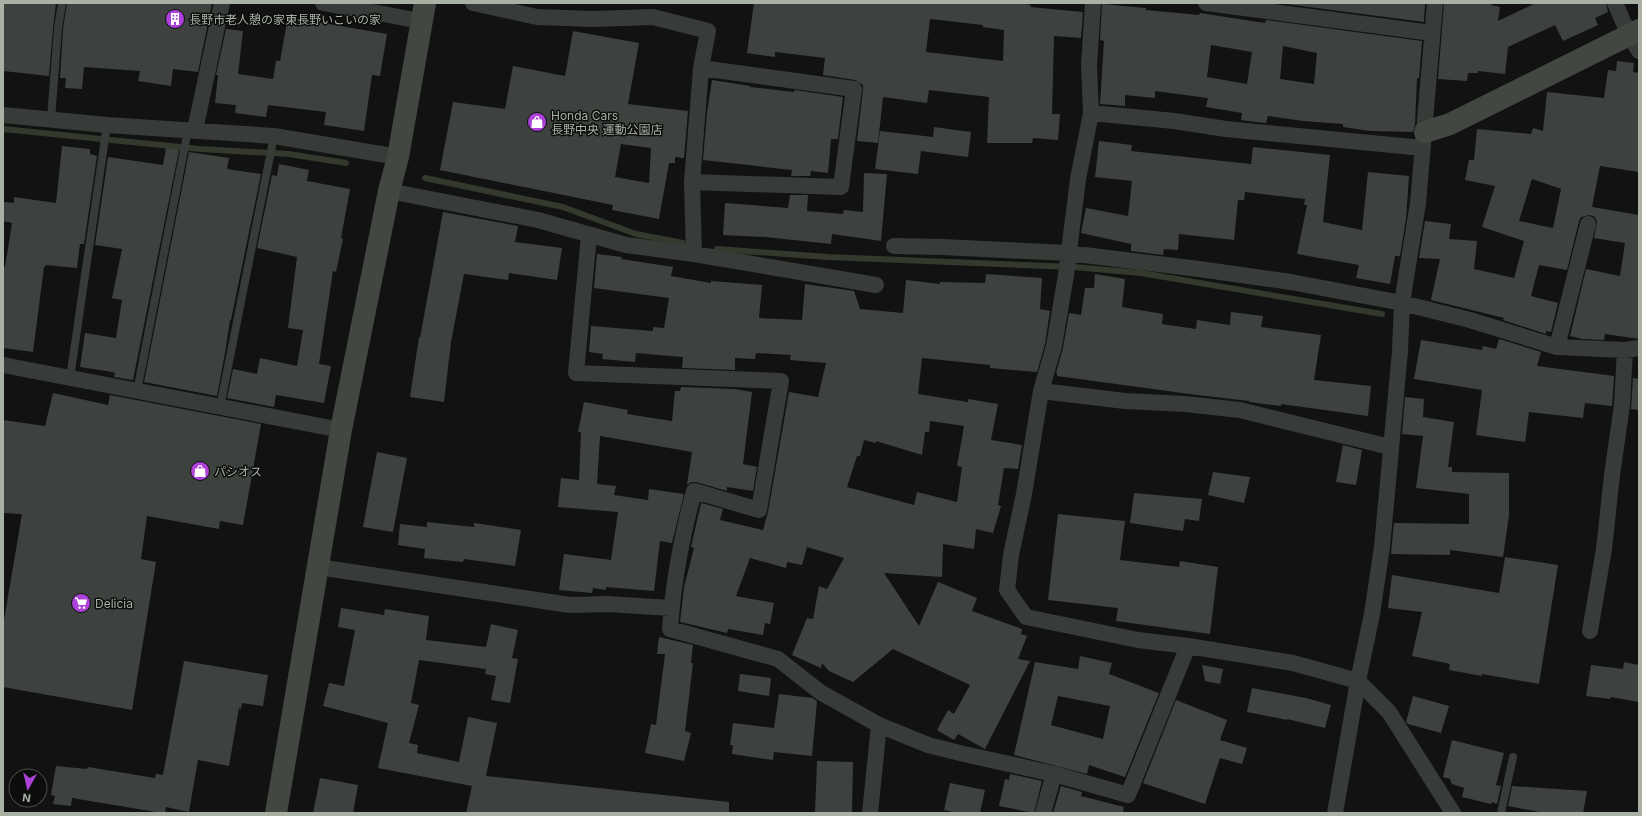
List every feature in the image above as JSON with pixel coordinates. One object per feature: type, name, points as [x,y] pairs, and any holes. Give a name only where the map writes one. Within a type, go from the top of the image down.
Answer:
[{"type":"street","points":[[190,132],[222,3]]},
{"type":"street","points":[[276,813],[341,430],[398,157],[423,12],[323,3]]},
{"type":"street","points":[[473,3],[537,17],[594,19],[653,17],[708,31],[701,68],[692,182],[694,254]]},
{"type":"street","points":[[1093,3],[1089,66],[1092,113],[1078,179],[1067,264],[1054,346],[1041,391],[1024,494],[1011,555],[1007,590],[1026,617],[1138,640],[1188,646],[1293,663],[1358,681],[1389,712],[1453,813]]},
{"type":"street","points":[[1206,3],[1432,33]]},
{"type":"street","points":[[1335,813],[1358,681],[1372,614],[1380,562],[1400,351],[1402,304],[1418,203],[1435,3]]},
{"type":"street","points":[[1092,113],[1174,120],[1226,128],[1424,140],[1450,124],[1636,38],[1615,3]]},
{"type":"street","points":[[692,182],[841,187],[854,89],[701,68]]},
{"type":"street","points":[[3,115],[51,119],[106,128],[190,132],[273,139],[398,157]]},
{"type":"street","points":[[390,191],[538,220],[626,245],[694,254],[876,285]]},
{"type":"street","points":[[1557,347],[1588,224]]},
{"type":"street","points":[[589,235],[576,373],[780,381],[759,510],[694,491],[671,608],[670,629],[778,659],[820,692],[879,725],[928,744],[964,754],[1054,774],[1128,795],[1188,646]]},
{"type":"street","points":[[894,246],[950,247],[1067,264],[1199,269],[1291,282],[1402,304],[1470,320],[1557,347],[1632,349],[1612,475],[1604,549],[1590,631]]},
{"type":"street","points":[[3,365],[341,430]]},
{"type":"street","points":[[1041,391],[1126,401],[1184,404],[1240,410],[1390,447]]},
{"type":"street","points":[[318,567],[570,605],[608,604],[671,608]]},
{"type":"street","points":[[870,813],[879,725]]},
{"type":"street","points":[[1043,813],[1054,774]]},
{"type":"lane","points":[[51,119],[58,28],[62,3]]},
{"type":"lane","points":[[70,378],[106,128]]},
{"type":"lane","points":[[138,391],[184,155],[190,132]]},
{"type":"lane","points":[[220,407],[273,139]]},
{"type":"lane","points":[[1501,813],[1513,757]]},
{"type":"building","points":[[3,3],[56,3],[49,76],[3,71]]},
{"type":"building","points":[[67,3],[212,3],[198,72],[173,69],[171,86],[138,81],[140,71],[84,67],[82,89],[65,88],[66,78],[60,78],[63,29]]},
{"type":"building","points":[[754,3],[1018,3],[1031,5],[1030,7],[1083,12],[1081,38],[1054,36],[1052,114],[1060,114],[1058,140],[1033,138],[1032,143],[987,143],[989,97],[929,90],[927,103],[883,97],[878,143],[857,141],[863,85],[855,80],[823,75],[825,58],[775,52],[775,57],[747,53]],"holes":[[[930,19],[983,25],[983,27],[1004,30],[1003,61],[926,52]]]},
{"type":"building","points":[[1278,3],[1425,3],[1424,22]]},
{"type":"building","points":[[1444,3],[1491,3],[1491,5],[1500,7],[1498,21],[1536,3],[1606,3],[1608,12],[1595,18],[1598,25],[1563,41],[1555,25],[1508,47],[1505,74],[1478,71],[1478,73],[1468,73],[1467,81],[1438,79]]},
{"type":"building","points":[[1102,4],[1199,15],[1200,13],[1265,23],[1266,20],[1422,41],[1419,78],[1417,78],[1415,125],[1413,132],[1370,131],[1343,127],[1343,124],[1303,121],[1268,116],[1266,123],[1256,122],[1241,120],[1242,113],[1206,107],[1208,98],[1155,91],[1155,98],[1125,95],[1125,106],[1100,104],[1104,41],[1100,40]],"holes":[[[1211,45],[1252,52],[1247,84],[1207,77]],[[1283,46],[1317,53],[1314,84],[1280,79]]]},
{"type":"building","points":[[288,17],[387,34],[380,76],[372,75],[364,131],[324,125],[326,112],[268,105],[266,117],[235,113],[236,105],[215,103],[218,75],[216,75],[226,29],[243,31],[238,74],[273,79],[276,61],[280,61]]},
{"type":"building","name":"Honda Cars 長野中央 運動公園店","points":[[573,31],[639,43],[628,104],[688,111],[684,158],[675,157],[675,163],[669,163],[659,219],[612,210],[613,205],[440,170],[453,102],[505,109],[513,66],[565,76]],"holes":[[[621,144],[651,148],[649,183],[615,177]]]},
{"type":"building","points":[[1617,61],[1634,63],[1633,72],[1639,73],[1639,172],[1600,166],[1592,207],[1639,215],[1639,339],[1605,334],[1604,340],[1582,339],[1570,336],[1586,269],[1620,276],[1625,243],[1594,238],[1597,222],[1595,217],[1590,215],[1581,217],[1579,221],[1567,270],[1539,265],[1531,296],[1558,303],[1551,332],[1546,331],[1546,334],[1503,320],[1504,318],[1431,300],[1440,259],[1419,258],[1425,221],[1451,224],[1449,239],[1477,241],[1474,269],[1514,278],[1524,241],[1482,227],[1495,186],[1465,180],[1469,160],[1474,160],[1477,129],[1531,134],[1533,128],[1543,131],[1547,92],[1604,98],[1608,70],[1616,71]],"holes":[[[1532,179],[1561,189],[1553,228],[1519,221]]]},
{"type":"building","points":[[712,80],[750,87],[794,92],[794,90],[843,97],[838,139],[831,139],[828,173],[811,171],[810,176],[791,176],[792,170],[703,160],[707,113]]},
{"type":"building","points":[[934,127],[971,132],[968,157],[921,151],[918,174],[875,169],[880,131],[933,137]]},
{"type":"building","points":[[1099,141],[1132,145],[1131,151],[1251,164],[1253,147],[1330,155],[1323,222],[1362,230],[1368,172],[1409,176],[1406,219],[1400,256],[1395,256],[1390,284],[1356,278],[1359,265],[1297,254],[1307,205],[1304,205],[1305,199],[1245,192],[1244,200],[1238,200],[1234,240],[1179,234],[1178,250],[1164,249],[1163,255],[1131,251],[1131,244],[1081,233],[1086,208],[1128,216],[1132,181],[1095,177]]},
{"type":"building","points":[[62,146],[90,149],[90,154],[97,156],[84,244],[80,244],[77,268],[46,265],[44,267],[33,352],[3,348],[3,267],[5,267],[12,223],[3,221],[3,202],[14,203],[14,197],[56,203]]},
{"type":"building","points":[[166,148],[179,150],[133,380],[114,377],[115,373],[112,372],[80,367],[85,333],[116,338],[122,300],[112,298],[122,249],[95,245],[108,157],[163,165]]},
{"type":"building","points":[[189,152],[229,158],[227,169],[261,174],[230,320],[217,396],[144,382]]},
{"type":"building","points":[[279,164],[309,170],[307,181],[350,189],[341,238],[343,239],[336,272],[333,271],[319,364],[331,366],[324,403],[276,395],[274,407],[227,398],[233,369],[257,374],[260,358],[297,366],[303,330],[288,328],[297,257],[257,248],[272,175],[277,176]]},
{"type":"building","points":[[864,173],[887,174],[881,241],[832,234],[831,244],[765,237],[723,235],[725,203],[788,208],[790,195],[808,195],[807,211],[843,214],[844,210],[863,212]]},
{"type":"building","points":[[443,212],[518,226],[515,242],[562,248],[557,280],[509,273],[508,280],[464,274],[451,342],[444,402],[410,397],[419,337],[420,338]]},
{"type":"building","points":[[597,254],[622,257],[621,259],[673,267],[671,276],[711,283],[711,281],[762,285],[759,318],[802,320],[805,284],[854,291],[860,309],[903,313],[906,280],[940,284],[940,282],[985,283],[986,274],[1042,278],[1040,309],[1050,311],[1045,344],[1037,372],[990,368],[990,365],[922,358],[918,394],[968,402],[968,399],[998,404],[991,440],[1022,445],[1018,469],[1004,468],[998,505],[1001,506],[993,533],[976,529],[974,549],[943,544],[942,577],[884,573],[919,626],[938,582],[977,598],[972,611],[1022,629],[1021,634],[1027,636],[1018,659],[1030,661],[985,749],[958,734],[954,740],[937,730],[948,710],[954,714],[970,685],[893,649],[853,682],[829,671],[822,663],[821,668],[792,655],[807,618],[813,619],[819,586],[827,589],[844,558],[807,547],[802,565],[787,562],[786,568],[750,558],[736,596],[774,603],[770,624],[765,623],[763,635],[728,629],[727,633],[680,622],[684,587],[694,548],[691,547],[701,503],[723,509],[720,520],[763,530],[768,512],[789,392],[818,397],[826,363],[790,360],[791,355],[756,353],[755,359],[735,358],[735,370],[682,368],[683,357],[636,353],[635,362],[602,359],[603,354],[589,352],[591,326],[653,331],[653,327],[664,328],[669,298],[594,288]],"holes":[[[930,421],[964,426],[957,466],[962,467],[957,502],[917,492],[914,505],[847,487],[857,456],[860,456],[864,440],[876,443],[876,441],[922,455],[925,432],[929,432]]]},
{"type":"building","points":[[1095,274],[1125,279],[1122,307],[1163,314],[1162,324],[1196,329],[1197,320],[1230,325],[1231,312],[1263,316],[1261,327],[1321,335],[1314,380],[1371,386],[1368,416],[1281,404],[1281,406],[1249,402],[1057,376],[1056,373],[1063,348],[1069,313],[1081,315],[1085,288],[1094,288]]},
{"type":"building","points":[[1499,339],[1541,352],[1537,366],[1614,376],[1612,406],[1585,403],[1583,418],[1529,412],[1525,442],[1476,435],[1482,390],[1414,379],[1421,340],[1482,350],[1483,346],[1496,349]]},
{"type":"building","points":[[1633,378],[1639,379],[1639,410],[1631,409]]},
{"type":"building","points":[[681,387],[735,389],[752,392],[743,464],[757,467],[753,491],[727,487],[727,491],[696,482],[691,482],[687,485],[692,452],[600,436],[597,484],[616,486],[614,495],[648,500],[649,489],[684,494],[672,543],[660,541],[654,591],[606,587],[606,590],[593,588],[592,593],[559,590],[564,554],[611,560],[618,512],[558,507],[561,478],[579,480],[581,432],[578,432],[584,402],[628,410],[627,414],[672,421],[675,391],[680,391]]},
{"type":"building","points":[[53,393],[108,405],[110,395],[261,424],[243,525],[220,521],[219,529],[147,516],[141,559],[156,562],[132,710],[3,687],[3,626],[22,514],[3,513],[3,420],[45,426]]},
{"type":"building","points":[[1405,397],[1424,399],[1423,417],[1454,422],[1448,467],[1452,467],[1452,472],[1509,473],[1509,515],[1503,557],[1450,550],[1450,555],[1391,554],[1394,523],[1469,524],[1469,494],[1416,488],[1423,436],[1402,434]]},
{"type":"building","points":[[1343,445],[1362,450],[1356,485],[1336,482]]},
{"type":"building","points":[[377,452],[407,458],[393,532],[363,527]]},
{"type":"building","points":[[1213,472],[1250,477],[1244,503],[1208,495]]},
{"type":"building","points":[[1134,493],[1202,499],[1199,521],[1185,519],[1183,531],[1130,523]]},
{"type":"building","points":[[1058,514],[1125,521],[1120,560],[1179,567],[1180,561],[1218,567],[1210,634],[1116,621],[1118,608],[1048,600]]},
{"type":"building","points":[[427,522],[474,527],[474,523],[521,530],[515,566],[464,559],[463,562],[424,558],[425,549],[398,545],[400,524],[427,527]]},
{"type":"building","points":[[1505,557],[1558,565],[1539,684],[1449,670],[1450,664],[1412,656],[1422,612],[1388,608],[1392,575],[1499,593]]},
{"type":"building","points":[[341,608],[384,615],[385,609],[429,616],[426,640],[486,647],[491,624],[518,630],[512,658],[518,659],[510,703],[491,700],[496,676],[485,674],[486,669],[419,660],[411,703],[419,705],[409,743],[418,745],[417,753],[459,762],[468,717],[497,723],[486,776],[729,802],[729,813],[466,813],[472,786],[378,768],[388,723],[323,706],[329,683],[344,686],[355,630],[338,627]]},
{"type":"building","points":[[659,637],[693,645],[691,663],[693,663],[685,731],[691,733],[684,761],[645,753],[651,724],[656,725],[665,654],[657,654]]},
{"type":"building","points":[[1080,656],[1112,663],[1109,674],[1159,693],[1125,777],[1089,765],[1087,774],[1014,755],[1035,662],[1078,669]],"holes":[[[1058,696],[1110,706],[1103,739],[1051,725]]]},
{"type":"building","points":[[184,661],[268,675],[263,706],[242,703],[241,709],[239,708],[229,766],[198,760],[189,812],[166,807],[165,813],[162,813],[72,798],[71,806],[53,804],[55,796],[51,795],[56,766],[87,769],[88,767],[155,778],[156,774],[163,775]]},
{"type":"building","points":[[1624,662],[1639,665],[1639,702],[1611,697],[1610,699],[1586,696],[1591,665],[1623,669]]},
{"type":"building","points":[[1202,665],[1223,669],[1220,684],[1205,681]]},
{"type":"building","points":[[740,674],[771,678],[769,696],[738,691]]},
{"type":"building","points":[[1252,688],[1306,698],[1331,705],[1325,728],[1247,712]]},
{"type":"building","points":[[779,694],[812,698],[817,701],[812,756],[774,752],[773,760],[732,754],[733,745],[730,745],[733,723],[774,728]]},
{"type":"building","points":[[1413,696],[1449,706],[1441,733],[1408,724],[1406,722]]},
{"type":"building","points":[[1176,700],[1227,720],[1220,740],[1247,748],[1242,764],[1220,758],[1205,804],[1143,783]]},
{"type":"building","points":[[1452,740],[1504,753],[1496,785],[1501,786],[1497,804],[1462,797],[1464,788],[1452,784],[1450,779],[1443,777]]},
{"type":"building","points":[[817,761],[853,762],[852,813],[815,813]]},
{"type":"building","points":[[1010,774],[1042,781],[1034,813],[999,806],[1005,779],[1009,780]]},
{"type":"building","points":[[320,778],[358,785],[353,813],[313,813]]},
{"type":"building","points":[[950,783],[985,790],[980,813],[957,813],[944,810]]},
{"type":"building","points":[[1061,786],[1082,792],[1081,796],[1124,807],[1123,813],[1053,813]]},
{"type":"building","points":[[1512,786],[1587,791],[1583,813],[1545,813],[1508,806]]},
{"type":"waterway","points":[[3,129],[200,149],[289,154],[346,163]]},
{"type":"waterway","points":[[425,178],[563,207],[636,234],[683,243]]},
{"type":"waterway","points":[[717,249],[828,257],[1074,267],[1141,273],[1382,314]]},
{"type":"place","name":"長野市老人憩の家東長野いこいの家","points":[[175,19]]},
{"type":"place","name":"Honda Cars 長野中央 運動公園店","points":[[537,122]]},
{"type":"place","name":"パシオス","points":[[200,471]]},
{"type":"place","name":"Delicia","points":[[81,603]]}]
